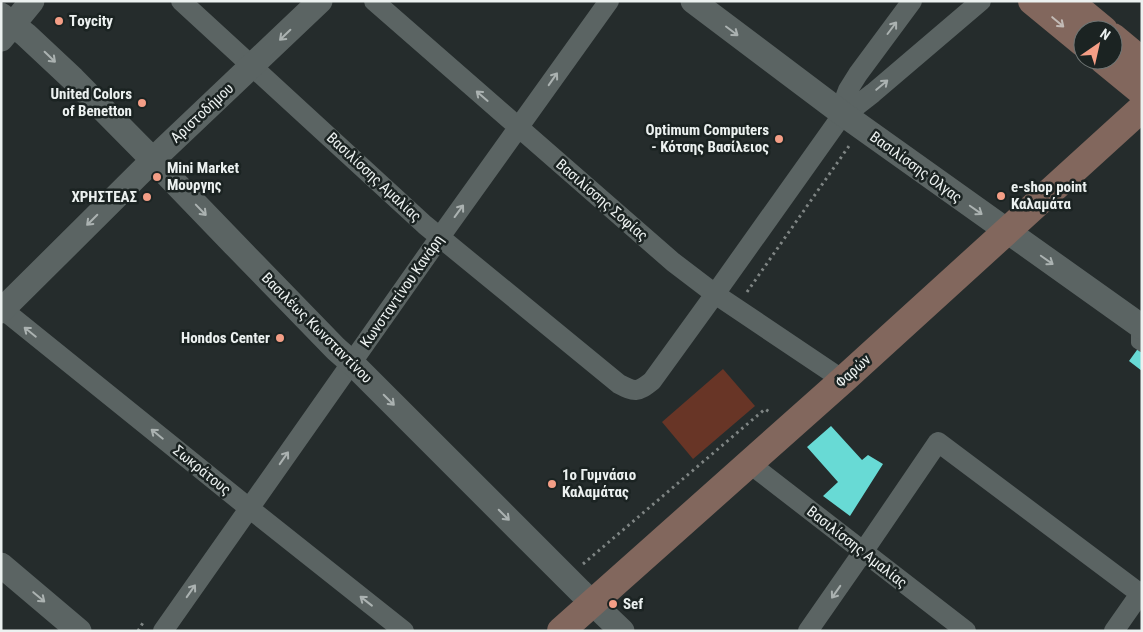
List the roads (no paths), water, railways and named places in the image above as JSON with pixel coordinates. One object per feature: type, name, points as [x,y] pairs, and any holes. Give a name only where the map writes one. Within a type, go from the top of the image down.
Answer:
[{"type":"main road","points":[[1032,1],[1073,35]]},
{"type":"main road","points":[[1069,1],[1092,20]]},
{"type":"main road","points":[[1123,46],[1142,61]]},
{"type":"main road","points":[[1115,70],[1142,92]]},
{"type":"main road","name":"Φαρών","points":[[561,631],[843,380],[1142,108]]},
{"type":"street","points":[[5,26],[32,1]]},
{"type":"street","name":"Βασιλίσσης Αμαλίας","points":[[181,1],[440,237],[619,384],[631,390],[642,389],[652,381],[715,294]]},
{"type":"street","name":"Αριστοδήμου","points":[[2,309],[153,160],[320,1]]},
{"type":"street","name":"Βασιλίσσης Σοφίας","points":[[374,1],[673,262],[715,294],[843,380]]},
{"type":"street","name":"Κωνσταντίνου Κανάρη","points":[[162,631],[609,1]]},
{"type":"street","name":"Βασιλίσσης Όλγας","points":[[693,1],[843,114],[1139,325]]},
{"type":"street","points":[[843,114],[848,90],[912,1]]},
{"type":"street","points":[[715,294],[843,114],[873,93],[981,1]]},
{"type":"street","name":"Βασιλέως Κωνσταντίνου","points":[[5,26],[46,53],[153,160],[336,349],[622,631]]},
{"type":"street","name":"Σωκράτους","points":[[2,309],[404,631]]},
{"type":"street","points":[[808,631],[938,442],[1141,593],[1114,631]]},
{"type":"street","name":"Βασιλίσσης Αμαλίας","points":[[749,463],[966,631]]},
{"type":"street","points":[[1,566],[79,631]]},
{"type":"lane","points":[[1139,325],[1136,343],[1142,347]]},
{"type":"place","name":"Τoycity","points":[[59,21]]},
{"type":"place","name":"United Colors of Benetton","points":[[142,103]]},
{"type":"place","name":"Optimum Computers - Κότσης Βασίλειος","points":[[779,139]]},
{"type":"place","name":"Mini Market Μουργης","points":[[157,177]]},
{"type":"place","name":"e-shop point Καλαμάτα","points":[[1001,196]]},
{"type":"place","name":"ΧΡΗΣΤΕΑΣ","points":[[147,197]]},
{"type":"place","name":"Hondos Center","points":[[280,338]]},
{"type":"place","name":"1ο Γυμνάσιο Καλαμάτας","points":[[552,484]]},
{"type":"place","name":"Sef","points":[[613,604]]}]
